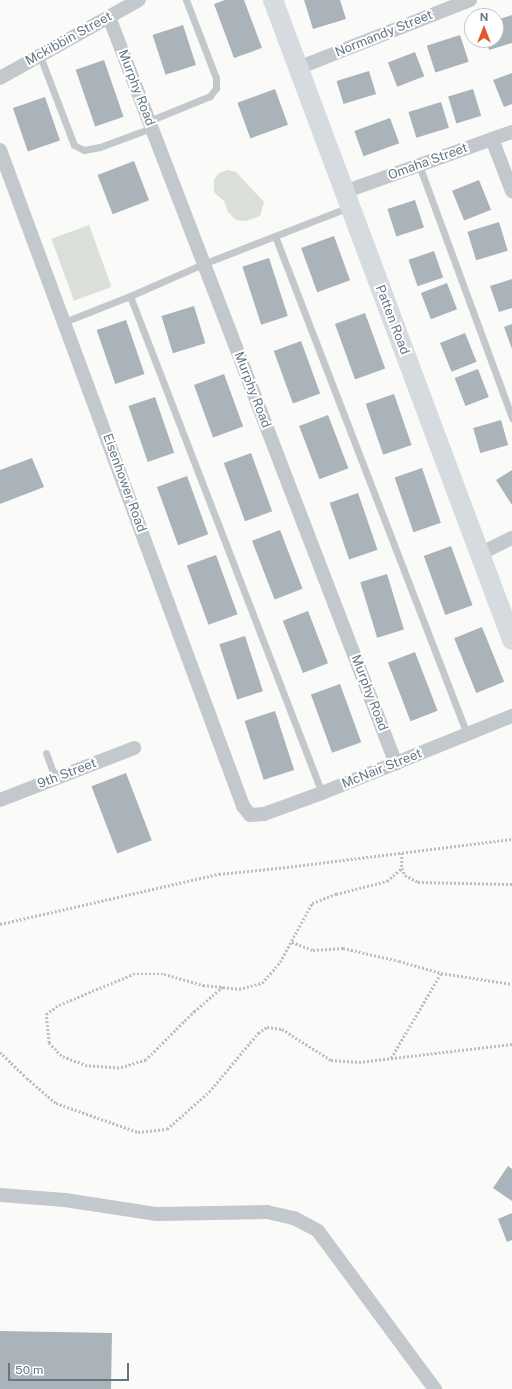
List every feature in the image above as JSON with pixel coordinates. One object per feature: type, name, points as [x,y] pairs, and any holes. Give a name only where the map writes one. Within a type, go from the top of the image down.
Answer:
[{"type":"street","name":"Mckibbin Street","points":[[0,78],[139,0]]},
{"type":"street","name":"Patten Road","points":[[272,0],[512,640]]},
{"type":"street","name":"Normandy Street","points":[[298,68],[470,0]]},
{"type":"street","name":"Murphy Road","points":[[109,17],[396,764]]},
{"type":"street","name":"Omaha Street","points":[[347,200],[419,165],[512,132]]},
{"type":"street","points":[[492,139],[512,191]]},
{"type":"street","name":"Eisenhower Road","points":[[0,150],[240,799],[250,815]]},
{"type":"street","points":[[480,554],[512,538]]},
{"type":"street","name":"McNair Street","points":[[250,815],[264,814],[322,793],[512,716]]},
{"type":"street","name":"9th Street","points":[[0,800],[134,748]]},
{"type":"street","points":[[0,1195],[65,1200],[157,1214],[267,1212],[294,1218],[318,1231],[434,1389]]},
{"type":"lane","points":[[40,56],[74,145],[84,150],[100,147],[210,96],[216,88],[216,78],[186,0]]},
{"type":"lane","points":[[419,165],[512,418]]},
{"type":"lane","points":[[64,322],[275,236],[347,200]]},
{"type":"lane","points":[[275,236],[467,734]]},
{"type":"lane","points":[[130,296],[322,793]]},
{"type":"lane","points":[[46,753],[55,778]]},
{"type":"path","points":[[0,924],[219,874],[512,840]]},
{"type":"path","points":[[402,853],[402,868],[405,875],[418,882],[512,884]]},
{"type":"path","points":[[223,987],[201,1006],[146,1060],[119,1068],[87,1066],[61,1056],[49,1043],[46,1014],[59,1005],[133,974],[164,974],[204,985],[223,987],[238,989],[262,983],[280,962],[312,903],[336,894],[387,881],[402,868]]},
{"type":"path","points":[[292,942],[313,950],[343,948],[399,961],[441,973],[512,984]]},
{"type":"path","points":[[391,1059],[441,973]]},
{"type":"path","points":[[0,1052],[56,1103],[138,1132],[167,1129],[209,1092],[258,1033],[267,1027],[282,1029],[331,1060],[359,1062],[512,1044]]},
{"type":"shaded area","points":[[228,170],[236,172],[264,202],[260,216],[246,221],[236,220],[228,212],[224,201],[214,192],[214,180],[219,173]]},
{"type":"shaded area","points":[[89,225],[112,287],[74,301],[51,239]]},
{"type":"building","points":[[225,0],[244,0],[262,48],[234,58],[214,4]]},
{"type":"building","points":[[304,0],[340,0],[346,19],[313,29]]},
{"type":"building","points":[[512,15],[512,43],[504,45],[504,18]]},
{"type":"building","points":[[183,25],[196,65],[166,75],[153,35]]},
{"type":"building","points":[[460,35],[469,62],[435,72],[427,46]]},
{"type":"building","points":[[415,52],[424,76],[397,87],[388,62]]},
{"type":"building","points":[[104,60],[124,117],[95,126],[76,70]]},
{"type":"building","points":[[369,71],[376,94],[344,104],[336,81]]},
{"type":"building","points":[[512,73],[512,104],[504,107],[493,80]]},
{"type":"building","points":[[275,89],[288,125],[250,138],[237,103]]},
{"type":"building","points":[[473,89],[481,116],[456,123],[448,97]]},
{"type":"building","points":[[45,97],[60,140],[28,152],[13,108]]},
{"type":"building","points":[[441,102],[449,128],[416,138],[408,112]]},
{"type":"building","points":[[390,118],[399,143],[364,156],[354,131]]},
{"type":"building","points":[[134,161],[149,200],[113,214],[98,175]]},
{"type":"building","points":[[479,180],[491,210],[464,221],[452,191]]},
{"type":"building","points":[[415,200],[424,228],[396,237],[387,209]]},
{"type":"building","points":[[499,222],[508,251],[476,260],[467,232]]},
{"type":"building","points":[[334,236],[350,280],[317,292],[301,248]]},
{"type":"building","points":[[434,251],[443,277],[418,286],[408,260]]},
{"type":"building","points":[[269,258],[288,316],[261,325],[242,267]]},
{"type":"building","points":[[512,279],[512,308],[499,312],[490,286]]},
{"type":"building","points":[[447,283],[457,309],[431,319],[421,293]]},
{"type":"building","points":[[194,306],[205,343],[173,353],[161,316]]},
{"type":"building","points":[[365,313],[385,368],[355,379],[335,324]]},
{"type":"building","points":[[126,320],[145,374],[115,384],[97,330]]},
{"type":"building","points":[[512,324],[512,349],[504,327]]},
{"type":"building","points":[[465,333],[477,362],[452,372],[440,343]]},
{"type":"building","points":[[301,341],[320,394],[293,404],[274,351]]},
{"type":"building","points":[[478,369],[489,397],[465,406],[455,378]]},
{"type":"building","points":[[224,374],[243,427],[213,438],[194,385]]},
{"type":"building","points":[[394,394],[412,445],[383,455],[366,404]]},
{"type":"building","points":[[155,397],[174,453],[148,462],[129,406]]},
{"type":"building","points":[[328,415],[348,468],[319,479],[299,426]]},
{"type":"building","points":[[501,420],[508,445],[480,453],[473,428]]},
{"type":"building","points":[[251,453],[272,511],[245,521],[224,463]]},
{"type":"building","points":[[32,458],[44,487],[0,504],[0,470]]},
{"type":"building","points":[[422,468],[441,523],[413,532],[395,477]]},
{"type":"building","points":[[512,470],[512,505],[496,480]]},
{"type":"building","points":[[187,476],[208,534],[178,545],[157,487]]},
{"type":"building","points":[[358,493],[378,550],[349,559],[330,503]]},
{"type":"building","points":[[280,530],[303,589],[275,600],[252,541]]},
{"type":"building","points":[[451,546],[473,605],[445,615],[424,556]]},
{"type":"building","points":[[216,555],[238,614],[208,625],[187,566]]},
{"type":"building","points":[[387,574],[404,629],[377,638],[360,582]]},
{"type":"building","points":[[308,611],[328,663],[303,673],[283,621]]},
{"type":"building","points":[[482,627],[504,682],[476,693],[454,638]]},
{"type":"building","points":[[245,636],[263,691],[237,700],[219,644]]},
{"type":"building","points":[[415,652],[438,711],[411,721],[388,662]]},
{"type":"building","points":[[340,684],[361,742],[332,753],[311,695]]},
{"type":"building","points":[[275,711],[294,770],[264,780],[245,721]]},
{"type":"building","points":[[126,773],[152,840],[117,853],[91,786]]},
{"type":"building","points":[[508,1166],[512,1169],[512,1201],[493,1188]]},
{"type":"building","points":[[512,1213],[512,1240],[507,1242],[498,1219]]},
{"type":"building","points":[[0,1331],[112,1333],[111,1389],[0,1389]]}]
